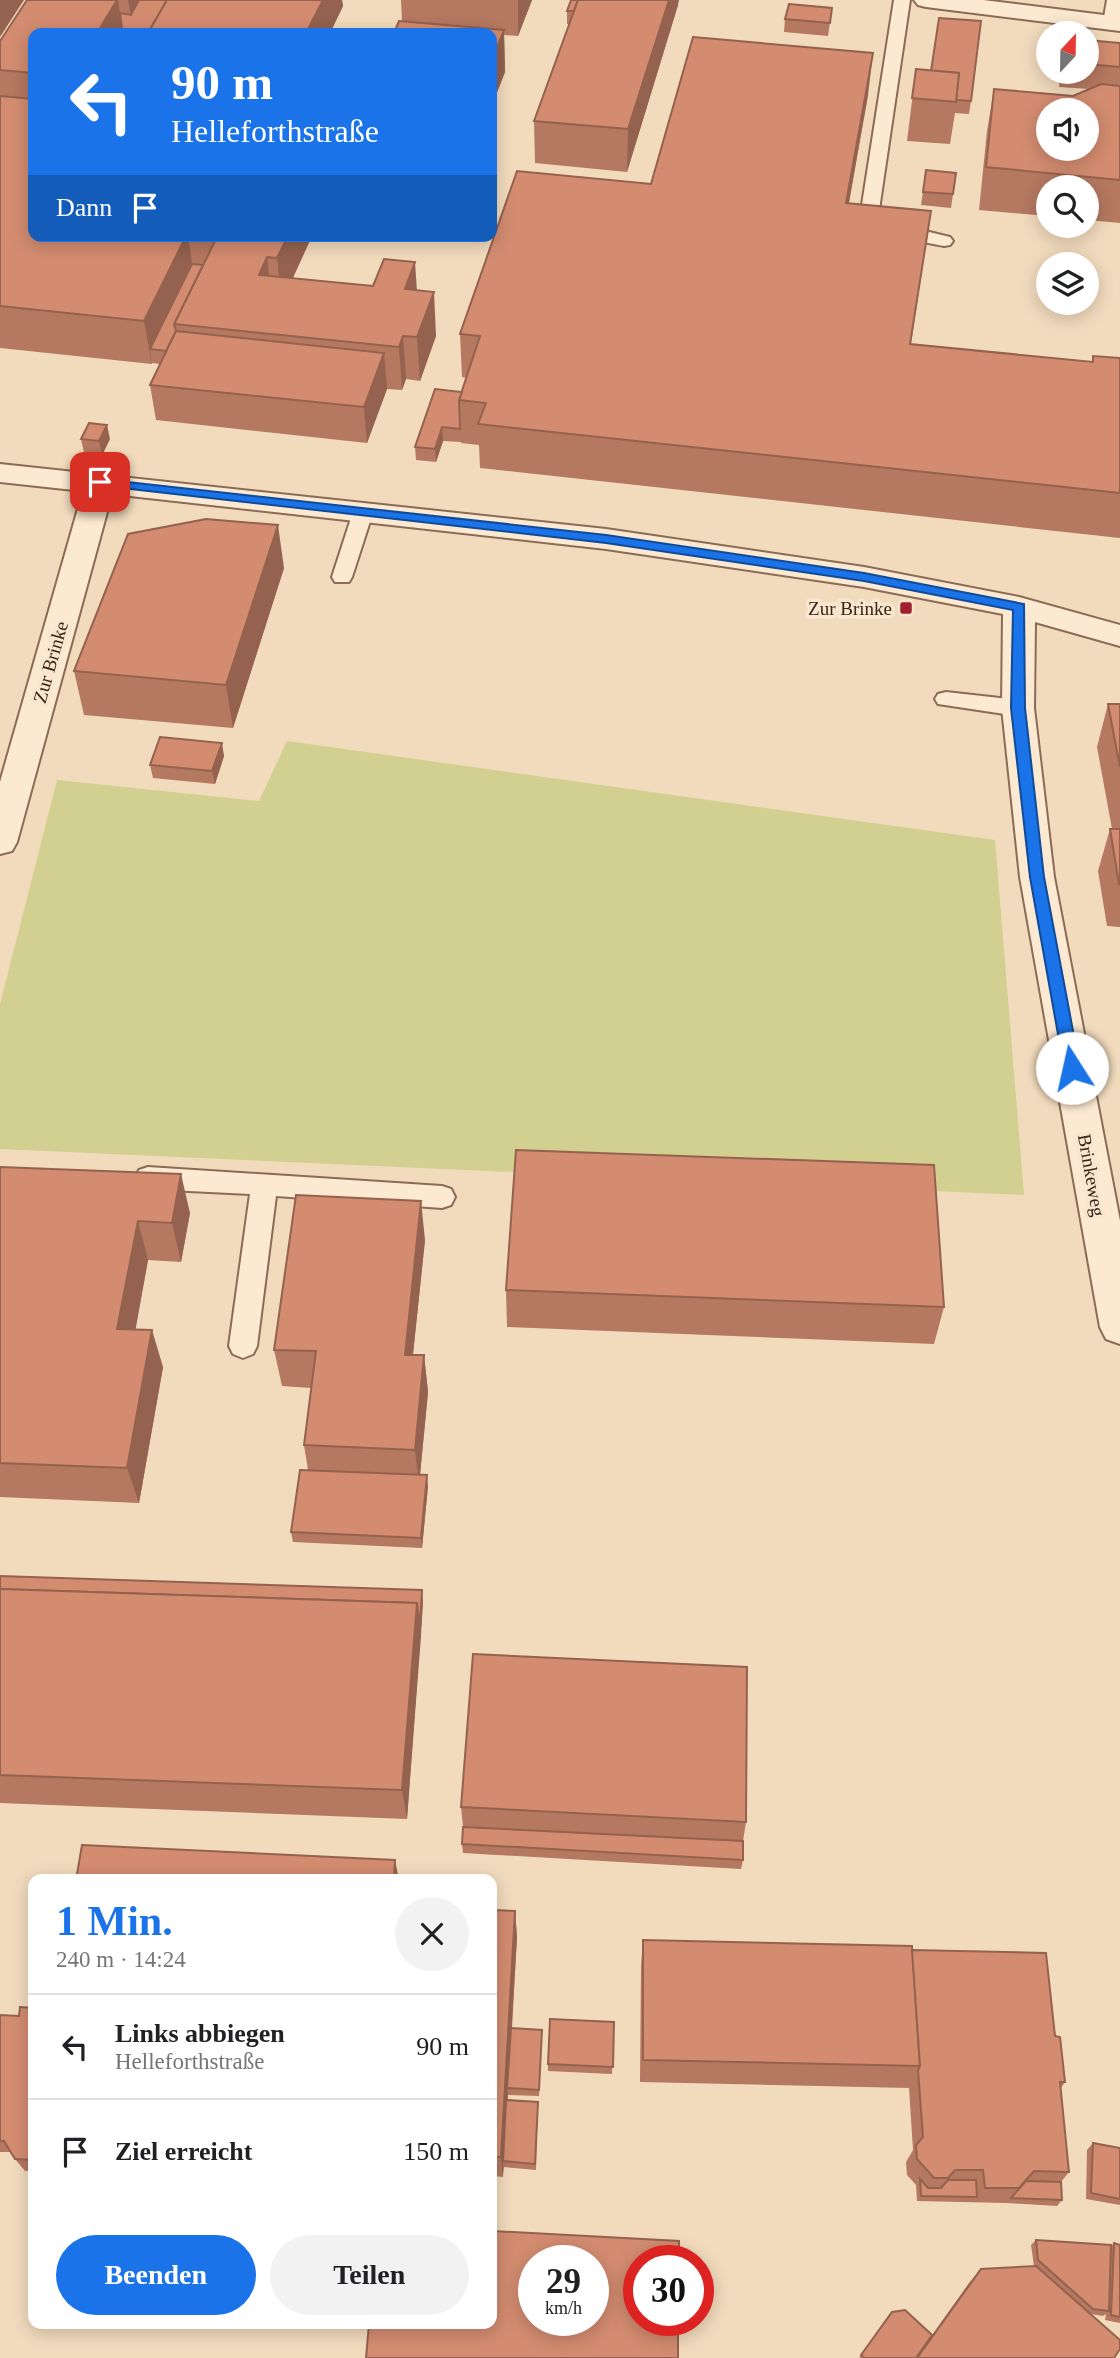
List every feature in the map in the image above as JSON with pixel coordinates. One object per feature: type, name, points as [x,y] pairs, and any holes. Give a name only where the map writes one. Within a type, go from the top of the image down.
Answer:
[{"type":"street","points":[[926,0],[1115,16]]},
{"type":"street","points":[[0,473],[620,541],[864,577],[1019,607],[1120,636]]},
{"type":"street","name":"Zur Brinke","points":[[0,842],[100,482]]},
{"type":"street","name":"Brinkeweg","points":[[1019,607],[1018,708],[1037,877],[1120,1327]]},
{"type":"lane","points":[[902,0],[870,211],[877,220],[896,229],[944,241]]},
{"type":"lane","points":[[342,577],[363,512]]},
{"type":"lane","points":[[946,699],[1018,708]]},
{"type":"lane","points":[[119,1176],[442,1197]]},
{"type":"lane","points":[[243,1346],[264,1184]]},
{"type":"shaded area","points":[[287,741],[995,840],[1024,1195],[0,1149],[0,1004],[57,780],[259,801]]},
{"type":"building","points":[[27,0],[117,0],[100,28],[28,28],[28,73],[0,70],[0,41]]},
{"type":"building","points":[[139,0],[167,0],[151,28],[122,28],[120,13],[131,15]]},
{"type":"building","points":[[167,0],[323,0],[309,28],[151,28]]},
{"type":"building","points":[[571,0],[578,0],[574,11],[567,11]]},
{"type":"building","points":[[578,0],[669,0],[628,129],[534,121]]},
{"type":"building","points":[[789,4],[832,8],[830,23],[785,19]]},
{"type":"building","points":[[939,18],[981,21],[971,101],[956,100],[959,73],[931,71]]},
{"type":"building","points":[[399,21],[481,28],[396,28]]},
{"type":"building","points":[[497,29],[504,30],[497,48]]},
{"type":"building","points":[[693,37],[873,53],[846,203],[931,211],[910,344],[1093,362],[1093,356],[1120,358],[1120,493],[478,424],[486,403],[459,400],[480,336],[460,334],[492,242],[497,242],[497,228],[517,171],[651,184]]},
{"type":"building","points":[[1099,41],[1120,43],[1120,67],[1099,65]]},
{"type":"building","points":[[916,69],[959,73],[956,102],[912,98]]},
{"type":"building","points":[[1101,84],[1120,86],[1120,180],[1099,178],[1099,175],[1068,175],[986,167],[994,89],[1073,96]]},
{"type":"building","points":[[0,96],[28,99],[28,242],[183,242],[144,321],[0,306]]},
{"type":"building","points":[[926,170],[956,173],[953,194],[923,192]]},
{"type":"building","points":[[215,242],[285,242],[277,258],[267,257],[259,275],[373,286],[384,259],[415,262],[405,289],[434,292],[417,337],[403,336],[399,347],[174,324]]},
{"type":"building","points":[[192,264],[203,265],[174,324],[176,331],[166,351],[150,349]]},
{"type":"building","points":[[176,331],[384,353],[364,407],[150,385]]},
{"type":"building","points":[[435,389],[462,392],[459,400],[460,429],[442,427],[435,449],[415,447]]},
{"type":"building","points":[[89,423],[107,425],[99,441],[81,439]]},
{"type":"building","points":[[206,519],[278,525],[226,685],[74,671],[128,534]]},
{"type":"building","points":[[1108,704],[1120,704],[1120,767]]},
{"type":"building","points":[[160,737],[222,743],[212,771],[150,765]]},
{"type":"building","points":[[1110,829],[1120,829],[1120,884],[1119,884]]},
{"type":"building","points":[[516,1150],[934,1165],[944,1307],[506,1290]]},
{"type":"building","points":[[0,1167],[181,1174],[172,1223],[138,1221],[117,1329],[152,1330],[127,1468],[0,1463]]},
{"type":"building","points":[[296,1195],[421,1201],[405,1355],[424,1355],[415,1450],[304,1445],[316,1351],[274,1350]]},
{"type":"building","points":[[300,1470],[427,1475],[421,1538],[291,1532]]},
{"type":"building","points":[[0,1576],[422,1590],[420,1626],[417,1603],[0,1589]]},
{"type":"building","points":[[0,1589],[417,1603],[402,1790],[0,1775]]},
{"type":"building","points":[[473,1654],[747,1667],[746,1822],[461,1807]]},
{"type":"building","points":[[463,1827],[743,1841],[743,1860],[462,1844]]},
{"type":"building","points":[[82,1845],[395,1860],[394,1874],[77,1874]]},
{"type":"building","points":[[497,1910],[515,1911],[501,2157],[497,2157]]},
{"type":"building","points":[[643,1940],[912,1946],[920,2066],[643,2060]]},
{"type":"building","points":[[912,1950],[1046,1953],[1055,2036],[1060,2037],[1065,2082],[1060,2082],[1069,2172],[1034,2171],[1019,2188],[985,2188],[983,2170],[955,2170],[948,2178],[934,2178],[917,2159],[916,2145],[923,2137]]},
{"type":"building","points":[[20,2007],[28,2008],[28,2160],[15,2159],[4,2141],[0,2141],[0,2015],[19,2016]]},
{"type":"building","points":[[550,2019],[614,2022],[613,2067],[548,2064]]},
{"type":"building","points":[[511,2028],[542,2030],[539,2090],[507,2088]]},
{"type":"building","points":[[506,2100],[538,2102],[535,2164],[503,2161]]},
{"type":"building","points":[[1093,2143],[1120,2148],[1120,2199],[1091,2193]]},
{"type":"building","points":[[920,2179],[928,2188],[941,2188],[948,2180],[976,2180],[977,2197],[921,2196]]},
{"type":"building","points":[[1026,2181],[1061,2182],[1062,2200],[1011,2198]]},
{"type":"building","points":[[497,2231],[679,2241],[679,2245],[623,2245],[623,2336],[678,2336],[678,2358],[366,2358],[369,2329],[497,2329]]},
{"type":"building","points":[[1036,2240],[1111,2245],[1109,2311],[1093,2309],[1038,2260]]},
{"type":"building","points":[[1114,2243],[1120,2245],[1120,2317],[1111,2315]]},
{"type":"building","points":[[1036,2266],[1120,2340],[1120,2349],[1114,2358],[917,2358],[981,2269]]},
{"type":"building","points":[[905,2310],[932,2335],[916,2358],[865,2358],[861,2355],[892,2312]]},
{"type":"place","name":"Zur Brinke","points":[[906,608]]},
{"type":"route","points":[[100,482],[606,539],[864,577],[1019,607],[1018,708],[1037,877],[1072,1068]]}]
